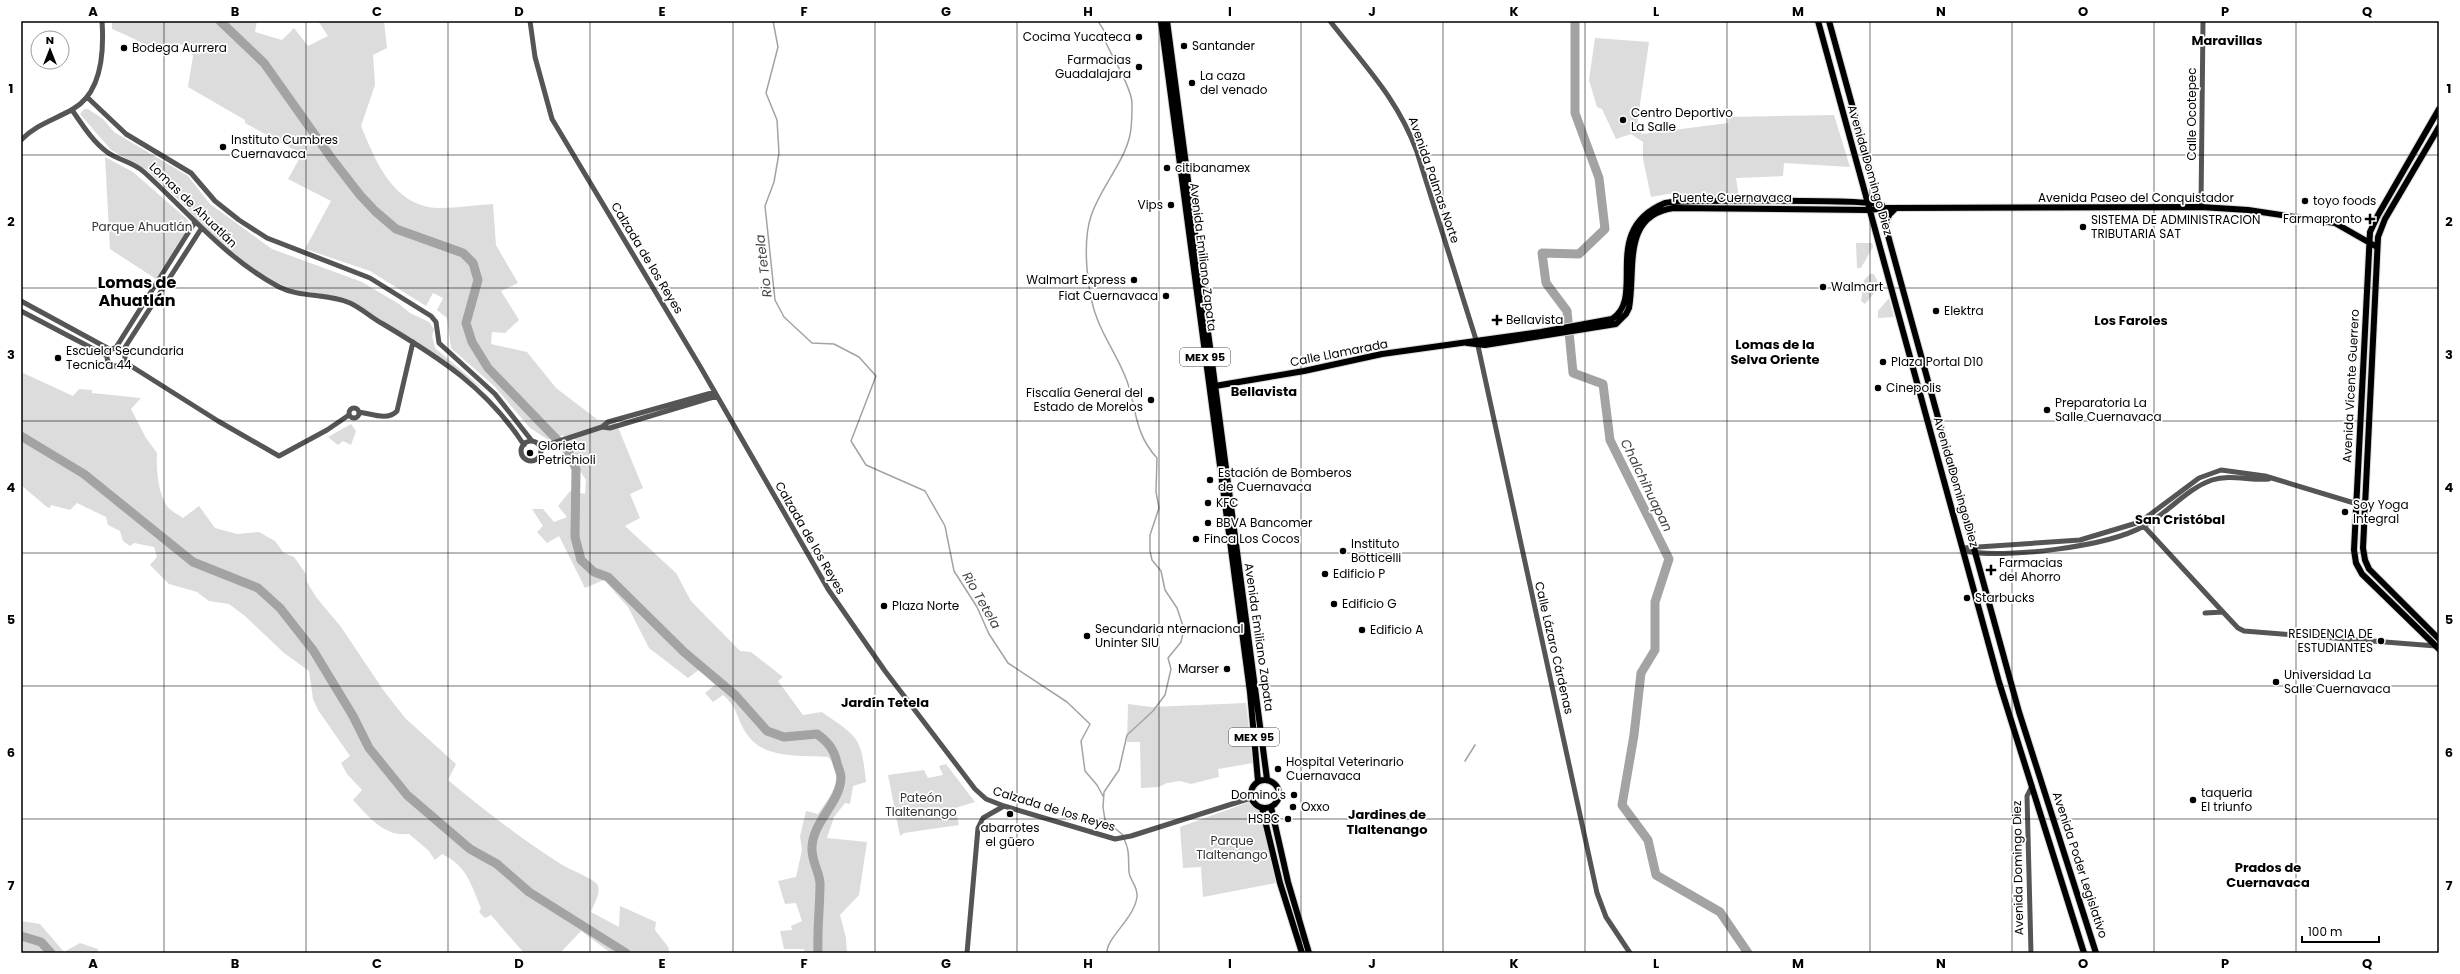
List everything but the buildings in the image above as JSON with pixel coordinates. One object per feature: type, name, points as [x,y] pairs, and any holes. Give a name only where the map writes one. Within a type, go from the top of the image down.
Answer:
[{"type":"main road","name":"Avenida Emiliano Zapata","points":[[1160,21],[1215,386],[1237,577]]},
{"type":"main road","name":"Avenida Emiliano Zapata","points":[[1167,21],[1200,293],[1237,577],[1267,780]]},
{"type":"main road","name":"Avenida Domingo Diez","points":[[1818,21],[1869,210],[1964,549],[2001,689],[2032,786]]},
{"type":"main road","name":"Avenida Domingo Diez","points":[[1829,21],[1882,207],[1887,232],[1977,553],[2019,712],[2043,785]]},
{"type":"main road","name":"Avenida Vicente Guerrero","points":[[2438,647],[2362,574],[2356,563],[2354,550],[2355,503],[2370,232],[2378,215],[2439,109]]},
{"type":"main road","name":"Avenida Vicente Guerrero","points":[[2439,127],[2385,219],[2378,237],[2363,548],[2365,560],[2369,569],[2439,639]]},
{"type":"main road","points":[[1877,193],[1895,209],[1887,219],[1887,232]]},
{"type":"main road","name":"Puente Cuernavaca","points":[[1605,324],[1618,315],[1623,306],[1628,247],[1632,232],[1645,214],[1655,207],[1672,202],[1867,202],[1882,207]]},
{"type":"main road","points":[[1781,202],[1778,207],[1781,209]]},
{"type":"main road","name":"Puente Cuernavaca","points":[[1477,343],[1605,324],[1616,324],[1626,314],[1630,299],[1636,236],[1640,228],[1659,211],[1674,208],[1869,210],[1882,207]]},
{"type":"main road","name":"Avenida Paseo del Conquistador","points":[[1882,207],[1895,209],[2201,207],[2248,210],[2335,223],[2343,226],[2369,244],[2377,247]]},
{"type":"main road","points":[[1848,210],[1863,214],[1874,225]]},
{"type":"main road","name":"Calle Llamarada","points":[[1215,386],[1304,371],[1382,354],[1477,343]]},
{"type":"main road","points":[[1958,528],[1969,525]]},
{"type":"main road","points":[[1975,591],[1978,587],[1986,588]]},
{"type":"main road","name":"Avenida Emiliano Zapata","points":[[1241,605],[1258,781]]},
{"type":"main road","points":[[1267,780],[1276,784],[1280,792],[1279,799],[1271,808],[1262,808],[1255,804],[1251,798],[1252,788],[1258,781],[1267,780]]},
{"type":"main road","name":"Avenida Poder Legislativo","points":[[2043,785],[2096,953]]},
{"type":"main road","name":"Avenida Poder Legislativo","points":[[2032,786],[2084,953]]},
{"type":"main road","points":[[1262,808],[1280,883],[1302,953]]},
{"type":"main road","points":[[1271,808],[1288,882],[1309,953]]},
{"type":"street","points":[[21,140],[35,127],[72,110],[87,97],[102,60],[102,21]]},
{"type":"street","name":"Calzada de los Reyes","points":[[530,21],[536,57],[552,120],[716,394],[812,562],[843,613],[968,781],[986,799],[1004,806],[1113,838],[1131,836],[1251,798]]},
{"type":"street","name":"Avenida Palmas Norte","points":[[1330,21],[1392,99],[1408,126],[1477,343]]},
{"type":"street","name":"Calle Ocotepec","points":[[2201,207],[2204,21]]},
{"type":"street","points":[[87,97],[126,134],[191,173],[215,200],[256,231],[294,250],[370,278],[432,316],[436,322],[439,343],[495,394],[532,441],[541,447]]},
{"type":"street","name":"Lomas de Ahuatlán","points":[[72,110],[91,136],[107,152],[142,170],[195,222],[201,230],[236,260],[281,288],[293,292],[350,303],[413,342],[462,375],[491,400],[511,425],[524,445]]},
{"type":"street","points":[[107,356],[113,350],[195,222]]},
{"type":"street","points":[[123,362],[122,352],[201,230]]},
{"type":"street","points":[[21,301],[113,350],[122,352]]},
{"type":"street","points":[[21,311],[107,356],[112,365],[117,366],[123,362]]},
{"type":"street","points":[[123,362],[213,418],[279,456],[327,430],[349,415],[353,408],[360,412],[387,417],[393,415],[397,411],[413,342]]},
{"type":"street","name":"Calle Lázaro Cárdenas","points":[[1477,343],[1594,881],[1606,917],[1630,953]]},
{"type":"street","points":[[541,447],[602,427],[608,422],[716,394]]},
{"type":"street","points":[[349,415],[356,418],[360,412]]},
{"type":"street","points":[[511,425],[518,424]]},
{"type":"street","points":[[532,441],[524,445],[522,454],[525,459],[531,461],[540,457],[541,447]]},
{"type":"street","points":[[1964,549],[1977,553],[2017,552],[2085,545],[2142,524],[2186,486],[2210,473],[2235,471],[2266,478],[2364,506]]},
{"type":"street","points":[[1964,549],[1975,546],[2016,546],[2080,540],[2142,524]]},
{"type":"street","points":[[2142,524],[2238,628],[2244,631],[2438,647]]},
{"type":"street","points":[[2016,546],[2017,552]]},
{"type":"street","points":[[2205,613],[2223,612]]},
{"type":"street","name":"Avenida Domingo Diez","points":[[2031,953],[2027,796],[2032,786]]},
{"type":"street","points":[[986,799],[992,808],[990,814]]},
{"type":"street","points":[[967,953],[976,836],[983,818],[1004,806]]},
{"type":"green space","points":[[112,21],[257,21],[255,32],[282,40],[294,28],[308,46],[328,36],[318,21],[384,21],[387,48],[373,55],[375,85],[361,126],[385,175],[403,195],[415,202],[435,208],[493,204],[496,245],[518,283],[501,291],[519,320],[505,333],[492,332],[491,344],[527,352],[556,388],[598,420],[615,420],[643,488],[630,494],[640,518],[625,526],[676,573],[691,601],[740,651],[751,652],[783,677],[778,681],[803,715],[822,712],[851,733],[860,746],[866,782],[853,786],[850,804],[845,803],[834,817],[827,838],[867,842],[859,895],[840,915],[846,938],[847,953],[805,953],[804,949],[784,949],[780,931],[792,930],[791,926],[802,921],[796,903],[785,904],[778,881],[796,877],[802,850],[800,836],[806,811],[818,814],[827,800],[835,786],[836,772],[834,764],[828,757],[796,756],[765,749],[756,744],[745,732],[735,710],[723,695],[713,702],[705,693],[715,685],[700,669],[688,678],[649,648],[628,607],[604,580],[585,588],[559,536],[547,543],[537,532],[543,526],[532,509],[543,509],[554,522],[567,517],[558,506],[570,491],[585,494],[586,480],[574,461],[563,435],[550,441],[530,428],[495,387],[451,348],[447,318],[437,310],[443,298],[433,293],[426,306],[370,271],[305,249],[331,201],[288,179],[302,154],[245,123],[245,120],[188,87],[193,56],[186,45],[172,44],[156,52],[129,36],[112,29]]},
{"type":"green space","name":"Centro Deportivo La Salle","points":[[1595,38],[1649,42],[1637,129],[1642,134],[1728,123],[1729,117],[1834,115],[1850,167],[1784,163],[1783,176],[1736,178],[1739,198],[1696,199],[1674,193],[1651,197],[1643,159],[1643,142],[1631,134],[1616,139],[1602,109],[1597,107],[1589,80]]},
{"type":"green space","points":[[84,109],[88,109],[103,119],[114,132],[188,176],[210,204],[272,249],[362,282],[399,304],[410,313],[429,322],[434,329],[432,336],[435,348],[487,392],[446,363],[352,304],[292,292],[254,270],[208,234],[186,207],[147,170],[111,150],[80,114]]},
{"type":"green space","name":"Parque Ahuatlán","points":[[105,157],[133,172],[188,220],[184,237],[156,279],[110,249]]},
{"type":"green space","points":[[1856,243],[1872,243],[1873,247],[1861,268],[1857,268]]},
{"type":"green space","points":[[1870,274],[1874,274],[1880,286],[1865,304],[1861,301],[1864,280]]},
{"type":"green space","points":[[1889,298],[1894,317],[1878,318],[1878,311]]},
{"type":"green space","points":[[21,372],[73,396],[79,389],[92,390],[92,393],[141,398],[131,409],[146,438],[157,453],[157,473],[164,501],[168,508],[183,518],[199,506],[215,528],[237,534],[259,532],[275,541],[284,553],[294,557],[306,574],[307,582],[316,597],[341,627],[384,691],[405,718],[456,764],[448,780],[519,836],[564,866],[589,878],[597,884],[599,889],[591,912],[619,927],[620,906],[656,922],[655,930],[669,948],[668,953],[611,953],[581,931],[560,953],[524,953],[491,915],[485,918],[479,912],[481,908],[471,883],[457,864],[442,854],[435,860],[428,850],[409,834],[400,834],[384,829],[371,819],[353,800],[362,790],[347,774],[341,763],[350,756],[318,710],[313,699],[309,671],[284,653],[245,616],[229,604],[209,601],[197,592],[169,584],[150,565],[157,557],[154,547],[134,543],[130,546],[123,541],[120,531],[108,525],[106,517],[77,503],[70,510],[51,505],[50,508],[47,507],[21,485]]},
{"type":"green space","points":[[351,424],[356,431],[351,445],[343,441],[338,445],[328,437]]},
{"type":"green space","points":[[1246,703],[1253,763],[1218,769],[1219,777],[1191,784],[1180,781],[1167,783],[1159,787],[1141,788],[1140,742],[1127,742],[1128,704],[1152,707]]},
{"type":"green space","name":"Pateón Tlaltenango","points":[[946,764],[975,802],[955,808],[959,825],[904,833],[900,836],[888,775],[924,770],[928,778],[943,775],[939,766]]},
{"type":"green space","name":"Parque Tlaltenango","points":[[1249,802],[1260,810],[1276,883],[1203,897],[1201,867],[1183,868],[1180,827]]},
{"type":"green space","points":[[21,921],[40,924],[64,952],[80,943],[98,949],[97,953],[21,953]]},
{"type":"waterway","points":[[220,21],[264,63],[332,159],[360,195],[375,211],[396,229],[463,253],[473,263],[478,280],[466,323],[472,342],[488,368],[568,451],[576,469],[575,537],[581,560],[594,572],[608,577],[684,652],[735,695],[767,731],[784,737],[817,734],[830,746],[836,758],[841,778],[840,787],[836,796],[821,820],[813,838],[812,852],[820,883],[818,953]]},
{"type":"waterway","name":"Rio Tetela","points":[[773,21],[778,47],[766,93],[777,120],[779,153],[774,182],[765,206],[775,300],[784,317],[812,343],[834,344],[859,357],[876,376],[851,441],[866,465],[925,491],[945,526],[954,571],[977,607],[989,634],[1008,663],[1067,702],[1090,724],[1081,741],[1085,771],[1097,785],[1103,796]]},
{"type":"waterway","points":[[1098,21],[1104,31],[1106,43],[1129,90],[1132,104],[1132,120],[1131,131],[1123,156],[1100,195],[1091,216],[1087,240],[1087,269],[1091,297],[1098,321],[1127,381],[1137,421],[1144,440],[1157,458],[1156,492],[1159,508],[1150,535],[1150,551],[1152,560],[1161,571],[1165,590],[1177,608],[1184,629],[1181,642],[1168,658],[1171,669],[1165,695],[1153,711],[1127,735],[1119,770],[1104,792],[1103,807],[1105,820],[1123,835]]},
{"type":"waterway","name":"Chalchihuapan","points":[[1575,21],[1575,113],[1599,178],[1605,229],[1579,254],[1542,253],[1546,283],[1567,311],[1573,373],[1603,384],[1610,440],[1669,559],[1655,602],[1655,650],[1641,673],[1634,735],[1622,805],[1648,840],[1656,875],[1720,912],[1748,953]]},
{"type":"waterway","points":[[21,436],[84,474],[193,562],[258,588],[280,608],[313,650],[353,716],[369,748],[407,795],[470,849],[497,864],[529,892],[626,953]]},
{"type":"waterway","points":[[1465,761],[1475,745]]},
{"type":"waterway","points":[[1107,953],[1111,941],[1131,913],[1137,897],[1137,893],[1129,872],[1128,851],[1124,839]]},
{"type":"waterway","points":[[21,936],[41,942],[51,953]]},
{"type":"place","name":"Cocima Yucateca","points":[[1139,37]]},
{"type":"place","name":"Santander","points":[[1184,46]]},
{"type":"place","name":"Bodega Aurrera","points":[[124,48]]},
{"type":"place","name":"Farmacias Guadalajara","points":[[1139,67]]},
{"type":"place","name":"La caza del venado","points":[[1192,83]]},
{"type":"place","name":"Centro Deportivo La Salle","points":[[1623,120]]},
{"type":"place","name":"Instituto Cumbres Cuernavaca","points":[[223,147]]},
{"type":"place","name":"citibanamex","points":[[1167,168]]},
{"type":"place","name":"toyo foods","points":[[2305,201]]},
{"type":"place","name":"Vips","points":[[1171,205]]},
{"type":"place","name":"Farmapronto","points":[[2370,219]]},
{"type":"place","name":"SISTEMA DE ADMINISTRACION TRIBUTARIA SAT","points":[[2083,227]]},
{"type":"place","name":"Walmart Express","points":[[1134,280]]},
{"type":"place","name":"Walmart","points":[[1823,287]]},
{"type":"place","name":"Fiat Cuernavaca","points":[[1166,296]]},
{"type":"place","name":"Elektra","points":[[1936,311]]},
{"type":"place","name":"Bellavista","points":[[1497,320]]},
{"type":"place","name":"Escuela Secundaria Tecnica 44","points":[[58,358]]},
{"type":"place","name":"Plaza Portal D10","points":[[1883,362]]},
{"type":"place","name":"Cinepolis","points":[[1878,388]]},
{"type":"place","name":"Fiscalía General del Estado de Morelos","points":[[1151,400]]},
{"type":"place","name":"Preparatoria La Salle Cuernavaca","points":[[2047,410]]},
{"type":"place","name":"Glorieta Petrichioli","points":[[530,453]]},
{"type":"place","name":"Estación de Bomberos de Cuernavaca","points":[[1210,480]]},
{"type":"place","name":"KFC","points":[[1208,503]]},
{"type":"place","name":"Soy Yoga Integral","points":[[2345,512]]},
{"type":"place","name":"BBVA Bancomer","points":[[1208,523]]},
{"type":"place","name":"Finca Los Cocos","points":[[1196,539]]},
{"type":"place","name":"Instituto Botticelli","points":[[1343,551]]},
{"type":"place","name":"Farmacias del Ahorro","points":[[1991,570]]},
{"type":"place","name":"Edificio P","points":[[1325,574]]},
{"type":"place","name":"Starbucks","points":[[1967,598]]},
{"type":"place","name":"Edificio G","points":[[1334,604]]},
{"type":"place","name":"Plaza Norte","points":[[884,606]]},
{"type":"place","name":"Edificio A","points":[[1362,630]]},
{"type":"place","name":"Secundaria nternacional Uninter SIU","points":[[1087,636]]},
{"type":"place","name":"RESIDENCIA DE ESTUDIANTES","points":[[2381,641]]},
{"type":"place","name":"Marser","points":[[1227,669]]},
{"type":"place","name":"Universidad La Salle Cuernavaca","points":[[2276,682]]},
{"type":"place","name":"Hospital Veterinario Cuernavaca","points":[[1278,769]]},
{"type":"place","name":"Domino's","points":[[1294,795]]},
{"type":"place","name":"taqueria El triunfo","points":[[2193,800]]},
{"type":"place","name":"Oxxo","points":[[1293,807]]},
{"type":"place","name":"abarrotes el güero","points":[[1010,814]]},
{"type":"place","name":"HSBC","points":[[1288,819]]},
{"type":"district","name":"Maravillas","points":[[2227,40]]},
{"type":"district","name":"Lomas de Ahuatlán","points":[[137,291]]},
{"type":"district","name":"Los Faroles","points":[[2131,320]]},
{"type":"district","name":"Lomas de la Selva Oriente","points":[[1775,352]]},
{"type":"district","name":"Bellavista","points":[[1264,391]]},
{"type":"district","name":"San Cristóbal","points":[[2180,519]]},
{"type":"district","name":"Jardín Tetela","points":[[885,702]]},
{"type":"district","name":"Jardines de Tlaltenango","points":[[1387,822]]},
{"type":"district","name":"Prados de Cuernavaca","points":[[2268,874]]}]
